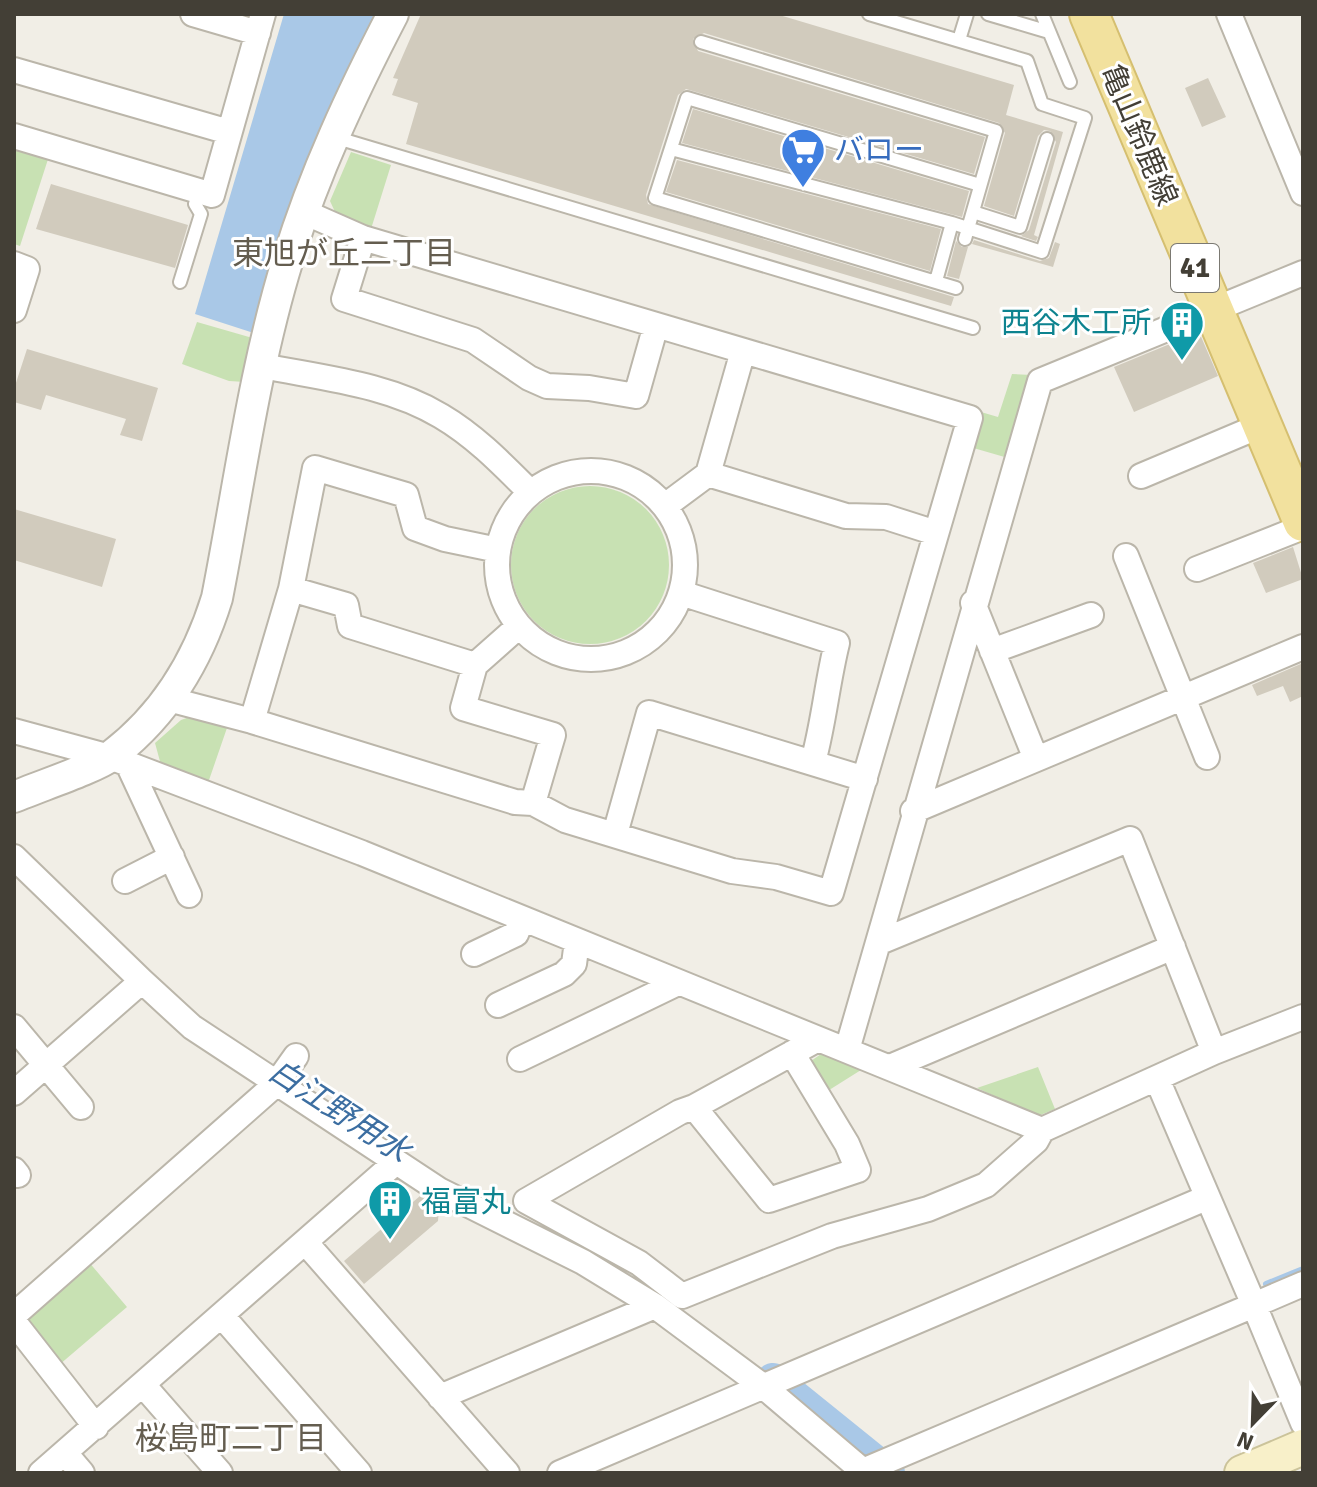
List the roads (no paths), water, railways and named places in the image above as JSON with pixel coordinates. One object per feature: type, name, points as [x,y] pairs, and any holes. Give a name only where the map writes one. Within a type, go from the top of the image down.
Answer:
[{"type":"main road","name":"亀山鈴鹿線","points":[[1089,14],[1303,524]]},
{"type":"main road","points":[[1242,1473],[1303,1447]]},
{"type":"street","points":[[14,136],[212,195],[260,24],[193,14]]},
{"type":"street","points":[[14,797],[119,761],[188,670],[205,636],[217,598],[274,309],[304,212],[334,137],[393,14]]},
{"type":"street","points":[[1229,14],[1303,193]]},
{"type":"street","points":[[14,70],[229,132]]},
{"type":"street","points":[[168,699],[252,721],[515,802],[533,803],[565,820],[732,871],[776,877],[831,893],[970,418],[363,238],[304,212]]},
{"type":"street","points":[[363,238],[344,299],[473,340],[529,378],[547,386],[589,388],[636,396],[656,325]]},
{"type":"street","points":[[14,264],[27,269],[14,310]]},
{"type":"street","points":[[847,1050],[880,942],[913,811],[973,603],[1040,381],[1303,273]]},
{"type":"street","points":[[665,506],[708,474],[743,351]]},
{"type":"street","points":[[263,366],[387,392],[420,405],[490,452],[530,492]]},
{"type":"street","points":[[1141,476],[1262,425]]},
{"type":"street","points":[[252,721],[291,589],[315,468],[406,495],[415,528],[445,539],[498,550]]},
{"type":"street","points":[[600,471],[626,478],[665,506],[681,545],[684,570],[681,593],[654,633],[613,657],[591,660],[560,652],[530,636],[519,626],[501,589],[498,550],[515,509],[530,492],[560,476],[600,471]]},
{"type":"street","points":[[708,474],[846,516],[886,517],[936,533]]},
{"type":"street","points":[[1197,569],[1303,524]]},
{"type":"street","points":[[1126,556],[1207,757]]},
{"type":"street","points":[[291,589],[346,605],[350,626],[475,665]]},
{"type":"street","points":[[681,593],[837,643],[829,676],[826,714],[813,762]]},
{"type":"street","points":[[973,603],[1036,759]]},
{"type":"street","points":[[992,651],[1091,615]]},
{"type":"street","points":[[519,626],[475,665],[463,708],[553,735],[533,803]]},
{"type":"street","points":[[913,811],[1303,647]]},
{"type":"street","points":[[615,834],[649,713],[865,779]]},
{"type":"street","points":[[14,731],[119,761],[362,853],[1042,1130]]},
{"type":"street","points":[[119,761],[172,857],[189,895]]},
{"type":"street","points":[[880,942],[1130,839],[1214,1052]]},
{"type":"street","points":[[14,857],[192,1027],[439,1190],[583,1262],[655,1306],[869,1469],[1303,1284]]},
{"type":"street","points":[[125,881],[172,857]]},
{"type":"street","points":[[474,954],[516,934],[522,919]]},
{"type":"street","points":[[498,1005],[564,974],[574,964],[577,941]]},
{"type":"street","points":[[890,1067],[1173,947]]},
{"type":"street","points":[[14,1093],[142,981]]},
{"type":"street","points":[[520,1059],[678,983]]},
{"type":"street","points":[[818,1039],[518,1201],[639,1263],[682,1296],[832,1236],[928,1209],[986,1185],[1036,1141],[1042,1130],[1214,1052],[1301,1024]]},
{"type":"street","points":[[14,1027],[81,1107]]},
{"type":"street","points":[[694,1107],[769,1200],[858,1170],[847,1144],[792,1053]]},
{"type":"street","points":[[14,1315],[277,1082],[296,1056]]},
{"type":"street","points":[[1157,1079],[1303,1423]]},
{"type":"street","points":[[41,1473],[144,1386],[396,1162]]},
{"type":"street","points":[[560,1473],[1206,1198]]},
{"type":"street","points":[[306,1243],[507,1473]]},
{"type":"street","points":[[440,1397],[655,1306]]},
{"type":"street","points":[[222,1316],[359,1473]]},
{"type":"street","points":[[14,1322],[96,1427]]},
{"type":"street","points":[[144,1386],[220,1473]]},
{"type":"street","points":[[65,1453],[82,1473]]},
{"type":"lane","points":[[671,149],[952,223],[966,234],[1042,252],[1085,118],[1042,104],[1027,61],[959,40],[910,20],[869,14]]},
{"type":"lane","points":[[959,40],[967,14]]},
{"type":"lane","points":[[988,14],[1049,32]]},
{"type":"lane","points":[[1046,15],[1049,32],[1070,82]]},
{"type":"lane","points":[[701,42],[996,131],[966,234]]},
{"type":"lane","points":[[956,288],[655,198],[687,98],[980,185]]},
{"type":"lane","points":[[334,137],[973,328]]},
{"type":"lane","points":[[973,212],[1020,227],[1047,139]]},
{"type":"lane","points":[[180,282],[201,214],[195,204],[199,192]]},
{"type":"lane","points":[[936,281],[952,223]]},
{"type":"water","points":[[284,14],[376,14],[324,125],[257,334],[195,314]]},
{"type":"waterway","name":"白江野用水","points":[[1266,1284],[1303,1269]]},
{"type":"waterway","name":"白江野用水","points":[[773,1381],[887,1473]]},
{"type":"place","name":"バロー","points":[[803,189]]},
{"type":"place","name":"西谷木工所","points":[[1182,362]]},
{"type":"place","name":"福富丸","points":[[390,1241]]},
{"type":"district","name":"東旭が丘二丁目","points":[[344,253]]},
{"type":"district","name":"桜島町二丁目","points":[[231,1438]]}]
